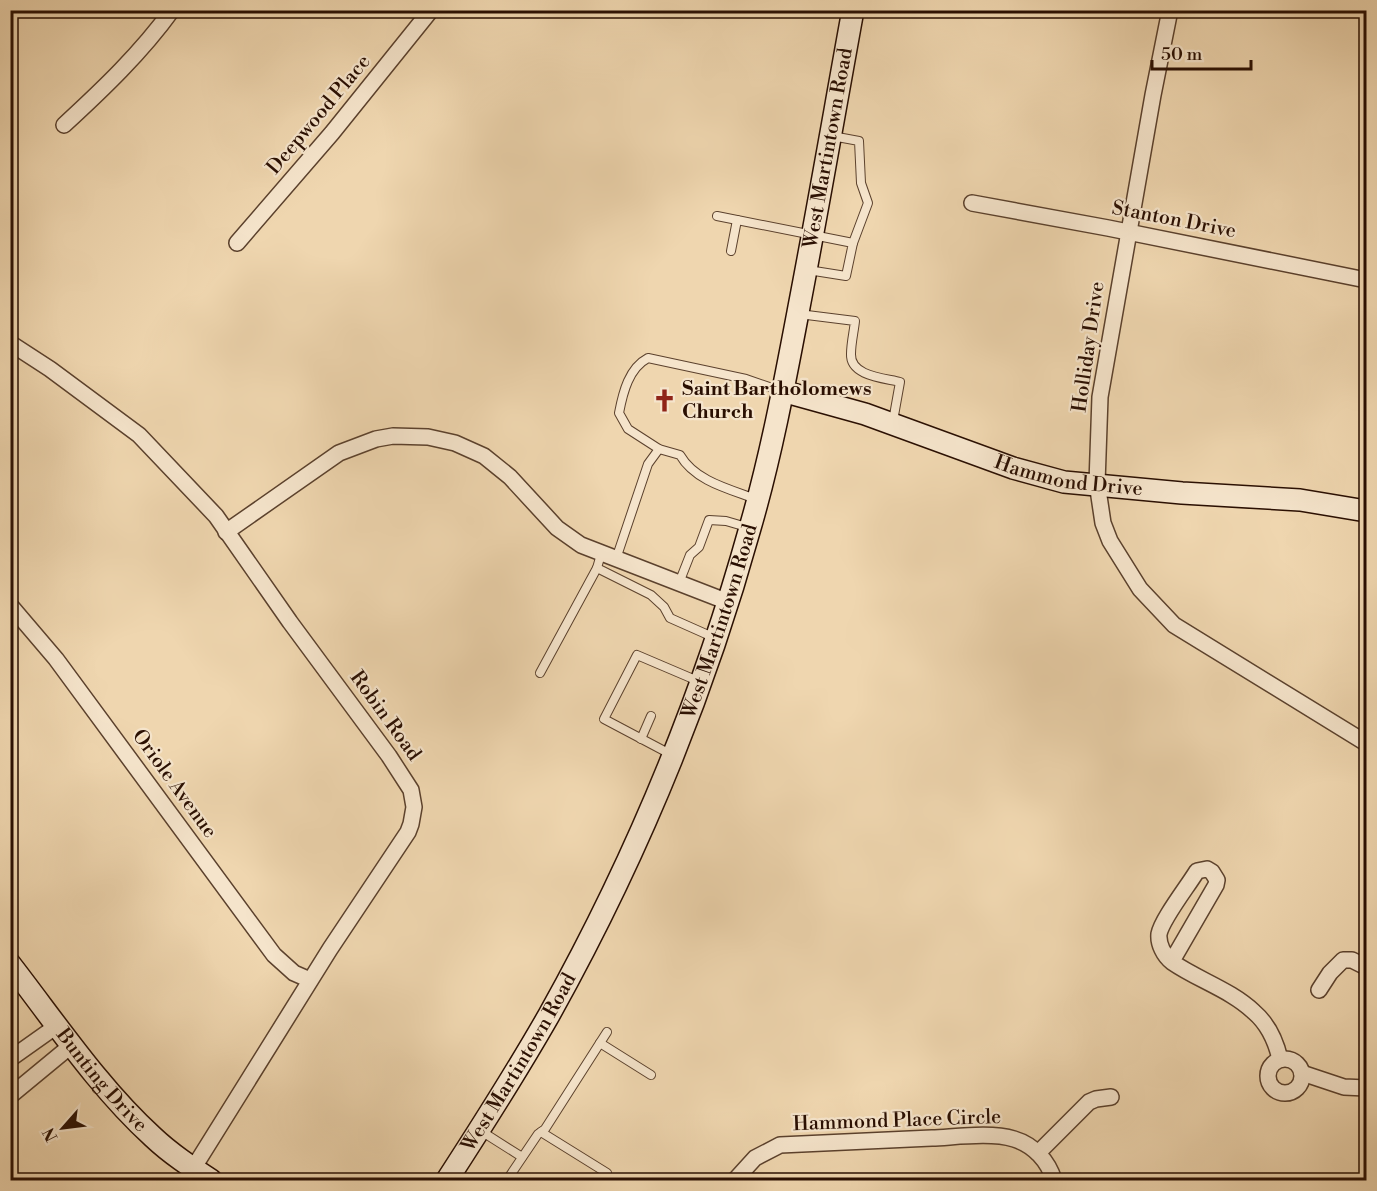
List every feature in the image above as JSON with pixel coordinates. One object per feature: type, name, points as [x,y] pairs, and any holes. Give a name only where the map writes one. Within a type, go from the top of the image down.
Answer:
[{"type":"main road","name":"West Martintown Road","points":[[447,1180],[550,1013],[592,933],[644,825],[673,756],[716,639],[758,500],[782,391],[853,10]]},
{"type":"main road","name":"Hammond Drive","points":[[782,391],[865,414],[1038,476],[1064,482],[1097,483],[1182,493],[1300,500],[1366,511]]},
{"type":"main road","name":"Bunting Drive","points":[[10,964],[114,1098],[175,1156],[190,1174],[211,1180]]},
{"type":"street","points":[[64,125],[96,96],[172,10]]},
{"type":"street","name":"Deepwood Place","points":[[237,243],[332,134],[430,10]]},
{"type":"street","name":"Holliday Drive","points":[[1170,10],[1128,232],[1100,397],[1097,483],[1103,523],[1110,542],[1140,589],[1174,625],[1366,743]]},
{"type":"street","name":"Stanton Drive","points":[[972,203],[1366,280]]},
{"type":"street","name":"Robin Road","points":[[10,343],[50,369],[139,435],[208,508],[390,756],[411,790],[413,798],[414,816],[408,832],[310,980],[190,1174]]},
{"type":"street","points":[[226,532],[339,453],[376,439],[411,436],[445,440],[484,456],[510,477],[557,528],[605,561],[679,583],[728,602]]},
{"type":"street","name":"Oriole Avenue","points":[[10,605],[56,659],[274,955],[294,972],[310,980]]},
{"type":"street","points":[[1172,961],[1216,885],[1215,875],[1207,869],[1197,871],[1162,924],[1159,934],[1162,949],[1172,961],[1236,998],[1256,1013],[1277,1044],[1280,1059]]},
{"type":"street","points":[[1319,990],[1330,973],[1343,960],[1352,960],[1366,967]]},
{"type":"street","points":[[10,1059],[58,1025]]},
{"type":"street","points":[[10,1096],[73,1044]]},
{"type":"street","points":[[1280,1059],[1296,1063],[1302,1073],[1303,1078],[1300,1084],[1291,1091],[1285,1092],[1273,1089],[1269,1078],[1269,1071],[1280,1059]]},
{"type":"street","points":[[1302,1073],[1344,1087],[1366,1088]]},
{"type":"street","points":[[1054,1180],[1048,1165],[1038,1153],[1089,1102],[1111,1097]]},
{"type":"street","name":"Hammond Place Circle","points":[[735,1180],[755,1158],[780,1145],[1003,1137],[1024,1143],[1038,1153]]},
{"type":"lane","points":[[806,269],[846,276],[853,243],[868,203],[861,183],[859,141],[830,135]]},
{"type":"lane","points":[[717,216],[853,243]]},
{"type":"lane","points":[[731,251],[737,220]]},
{"type":"lane","points":[[797,314],[855,321],[850,356],[854,365],[864,374],[900,382],[893,424]]},
{"type":"lane","points":[[758,500],[696,474],[680,455],[659,449],[628,429],[619,413],[622,393],[637,364],[648,358],[746,379],[782,391]]},
{"type":"lane","points":[[540,673],[605,561],[648,464],[659,449]]},
{"type":"lane","points":[[679,583],[690,555],[699,548],[710,520],[726,521],[750,528]]},
{"type":"lane","points":[[605,561],[651,594],[664,607],[670,618],[716,639]]},
{"type":"lane","points":[[673,756],[604,719],[637,655],[700,682]]},
{"type":"lane","points":[[641,739],[651,716]]},
{"type":"lane","points":[[507,1180],[522,1156],[545,1129],[607,1032]]},
{"type":"lane","points":[[600,1043],[651,1075]]},
{"type":"lane","points":[[479,1130],[522,1156]]},
{"type":"lane","points":[[541,1132],[607,1173]]},
{"type":"place","name":"Saint Bartholomews Church","points":[[664,401]]}]
